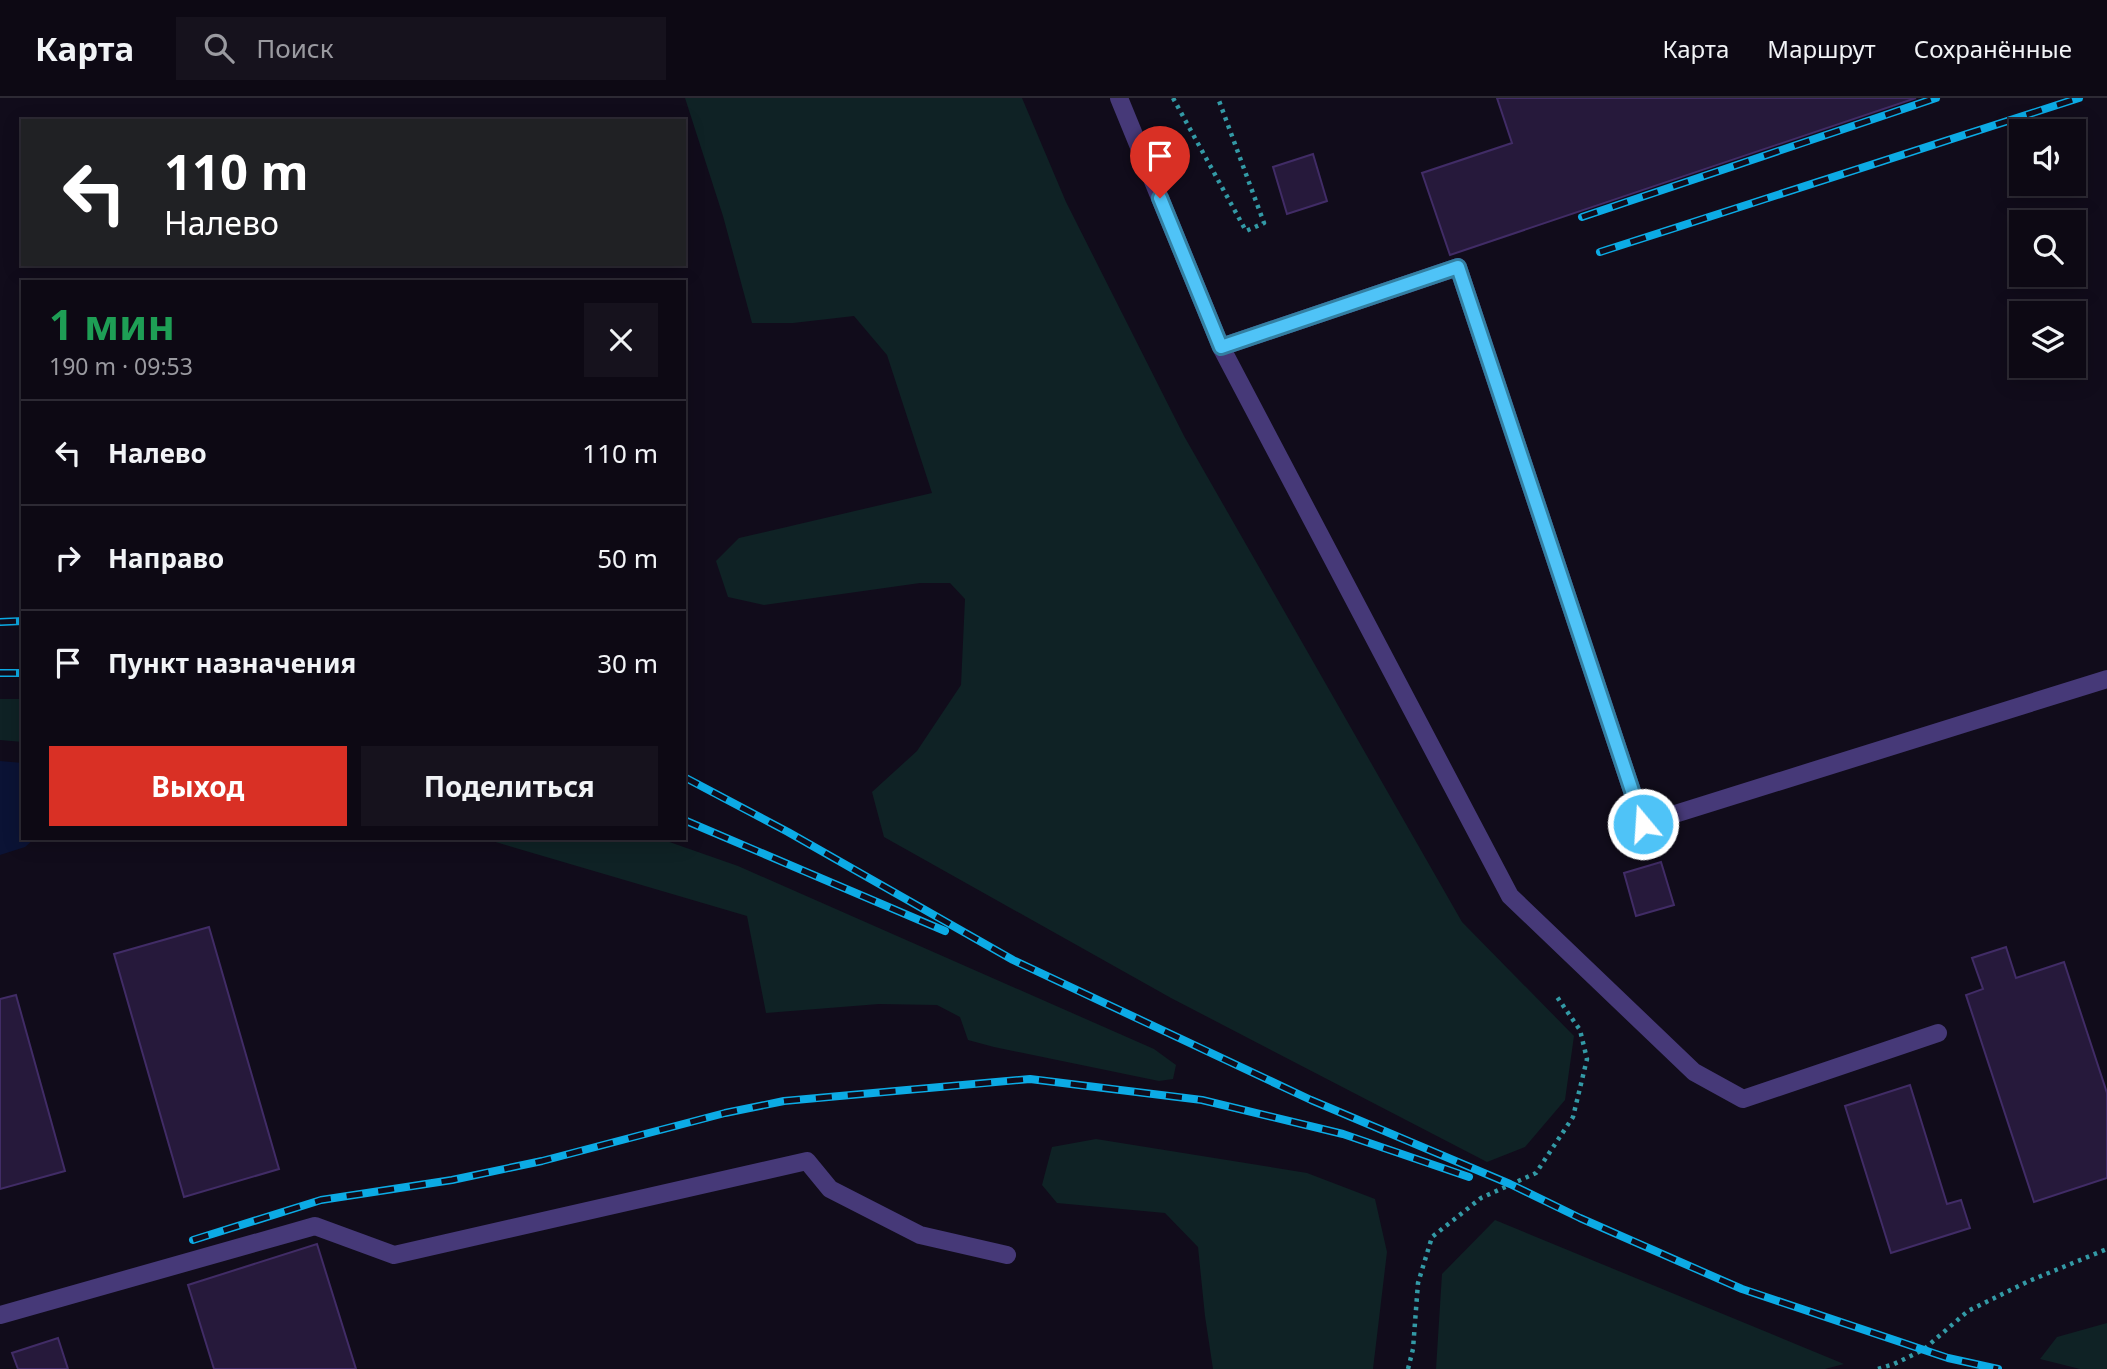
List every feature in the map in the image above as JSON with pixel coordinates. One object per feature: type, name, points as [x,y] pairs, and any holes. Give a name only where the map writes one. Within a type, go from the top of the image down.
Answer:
[{"type":"lane","points":[[1119,98],[1221,347],[1510,895],[1694,1072],[1743,1099],[1938,1034]]},
{"type":"lane","points":[[1221,347],[1458,267],[1643,824],[2107,679]]},
{"type":"lane","points":[[0,1315],[315,1226],[394,1255],[807,1161],[830,1189],[920,1235],[1007,1255]]},
{"type":"path","points":[[1173,98],[1246,231],[1264,223],[1218,98]]},
{"type":"path","points":[[1408,1369],[1413,1349],[1418,1283],[1432,1237],[1481,1198],[1536,1173],[1573,1117],[1587,1059],[1580,1030],[1555,994]]},
{"type":"path","points":[[1878,1369],[1923,1350],[1968,1311],[2029,1281],[2107,1250]]},
{"type":"green space","points":[[685,98],[1022,98],[1066,202],[1184,436],[1462,922],[1574,1036],[1565,1100],[1525,1147],[1487,1162],[1171,998],[884,837],[872,792],[917,751],[961,685],[965,599],[950,583],[920,583],[764,605],[728,597],[716,561],[739,538],[932,493],[887,355],[854,316],[793,323],[752,323],[723,216]]},
{"type":"green space","points":[[0,699],[21,699],[21,742],[0,740]]},
{"type":"green space","points":[[489,840],[664,840],[738,866],[1154,1049],[1176,1065],[1173,1079],[1159,1081],[968,1040],[960,1017],[937,1005],[879,1004],[766,1013],[747,916]]},
{"type":"green space","points":[[1096,1139],[1307,1173],[1375,1199],[1387,1252],[1373,1369],[1213,1369],[1198,1247],[1165,1213],[1057,1203],[1042,1185],[1052,1147]]},
{"type":"green space","points":[[1495,1220],[1844,1364],[1825,1369],[1436,1369],[1442,1274]]},
{"type":"green space","points":[[2107,1323],[2107,1369],[2080,1369],[2040,1359],[2057,1337]]},
{"type":"water","points":[[0,761],[21,763],[21,840],[33,840],[25,847],[0,855]]},
{"type":"building","points":[[1497,98],[1916,98],[1450,255],[1422,173],[1512,143]]},
{"type":"building","points":[[1313,154],[1327,201],[1287,214],[1273,167]]},
{"type":"building","points":[[1661,862],[1674,905],[1636,916],[1624,873]]},
{"type":"building","points":[[209,927],[279,1169],[184,1197],[114,954]]},
{"type":"building","points":[[2006,947],[2016,978],[2064,962],[2107,1093],[2107,1178],[2034,1202],[1966,995],[1983,989],[1972,958]]},
{"type":"building","points":[[16,995],[65,1171],[0,1189],[0,999]]},
{"type":"building","points":[[1910,1085],[1947,1204],[1961,1200],[1970,1228],[1891,1253],[1845,1106]]},
{"type":"building","points":[[317,1244],[356,1369],[214,1369],[188,1285]]},
{"type":"building","points":[[58,1338],[68,1369],[18,1369],[12,1353]]},
{"type":"railway","points":[[1582,217],[1936,98]]},
{"type":"railway","points":[[1600,252],[2079,98]]},
{"type":"railway","points":[[0,622],[21,621]]},
{"type":"railway","points":[[0,673],[21,673]]},
{"type":"railway","points":[[686,778],[788,832],[1013,960],[1311,1100],[1510,1184],[1580,1218],[1742,1289],[1948,1358],[1998,1369]]},
{"type":"railway","points":[[686,821],[945,931]]},
{"type":"railway","points":[[193,1240],[321,1200],[452,1180],[542,1161],[725,1113],[784,1101],[1030,1079],[1202,1100],[1343,1134],[1469,1177]]},
{"type":"route","points":[[1160,198],[1221,347],[1458,267],[1643,824]]}]
